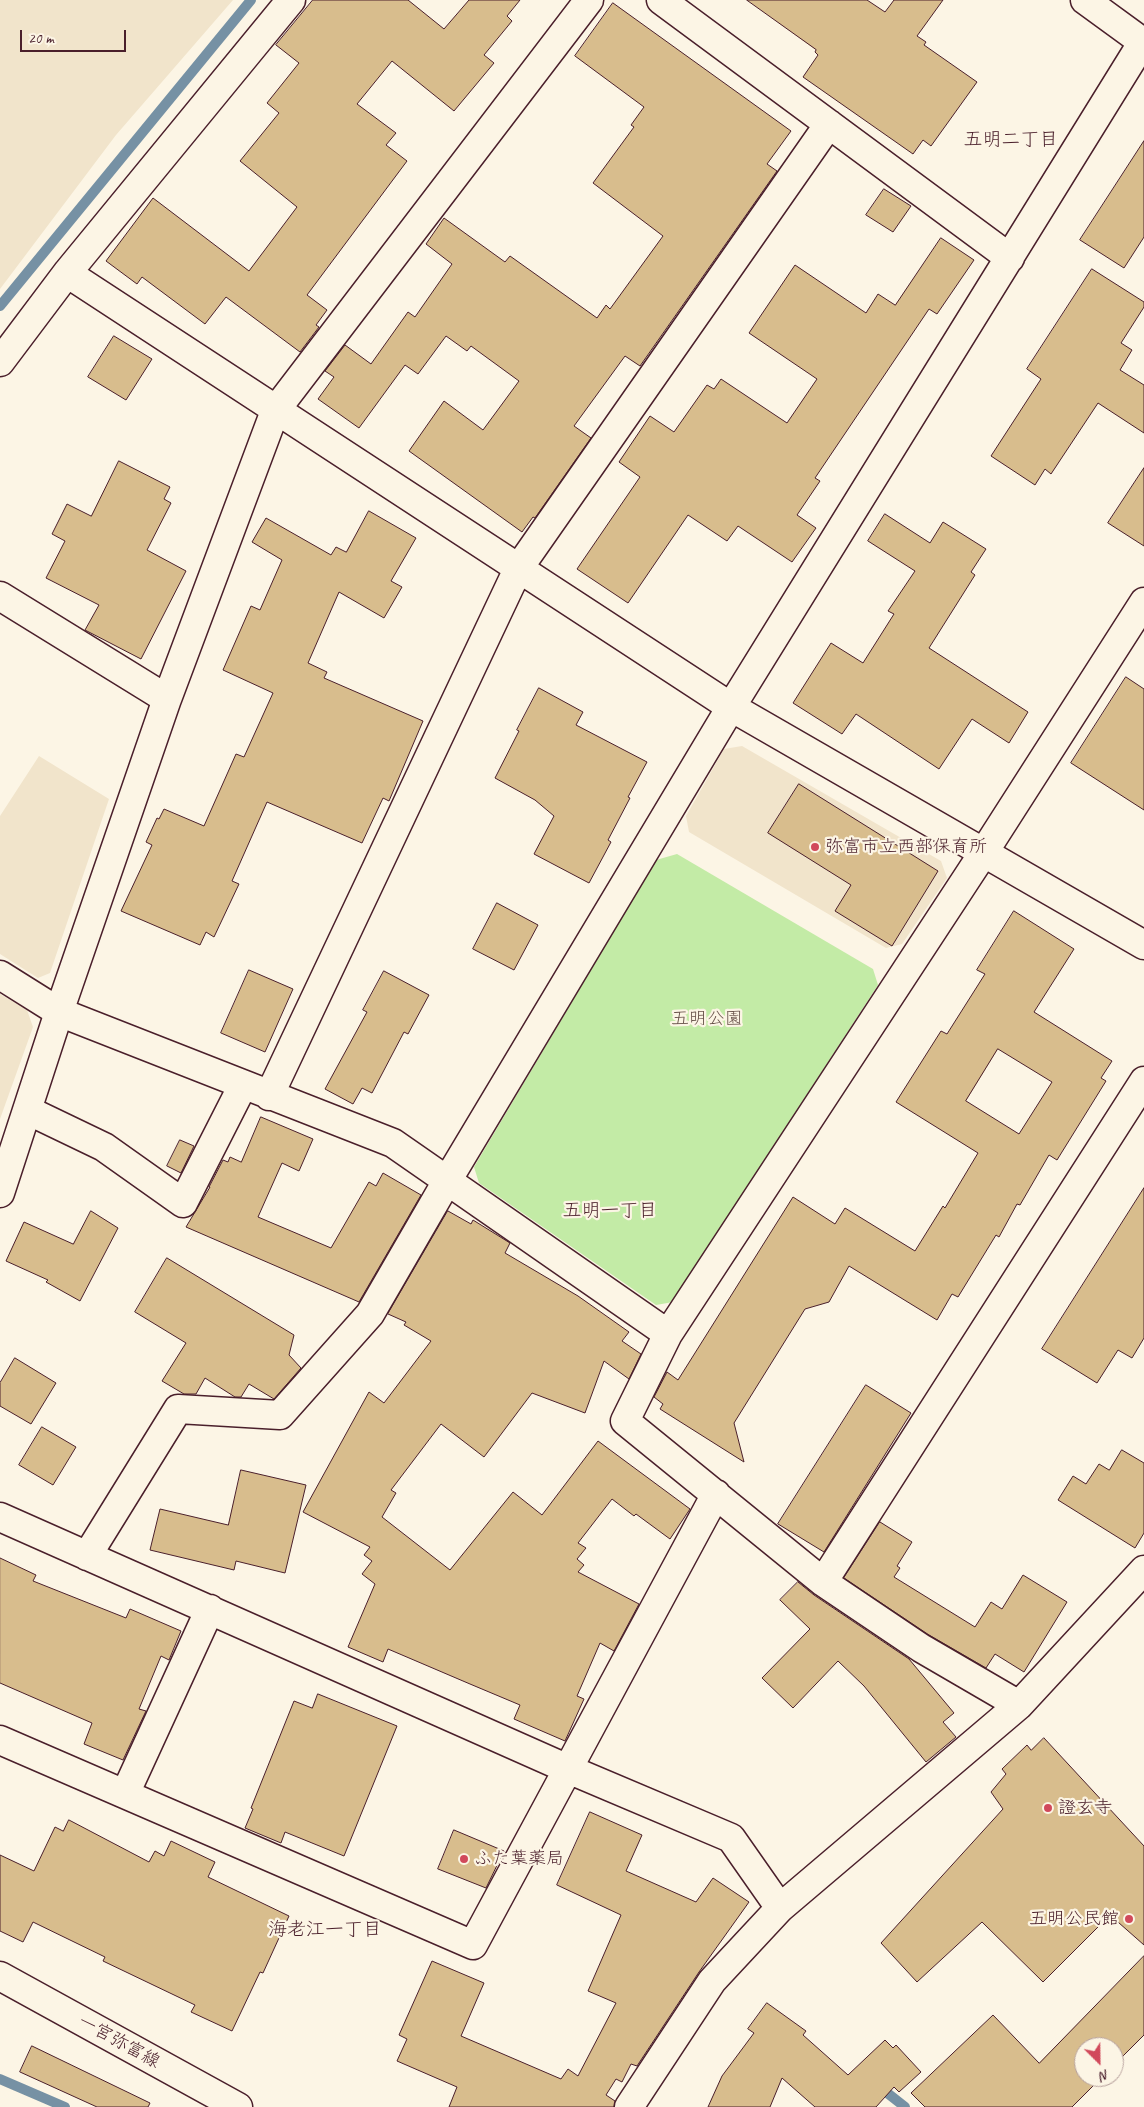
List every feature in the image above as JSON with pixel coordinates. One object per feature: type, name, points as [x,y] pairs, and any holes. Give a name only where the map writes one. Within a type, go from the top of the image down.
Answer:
[{"type":"street","points":[[0,362],[67,273],[291,0]]},
{"type":"street","points":[[0,1192],[59,1012],[167,699],[275,411],[589,0]]},
{"type":"street","points":[[661,0],[1010,258]]},
{"type":"street","points":[[87,1556],[178,1408],[280,1415],[370,1314],[447,1181],[731,707],[1144,42],[1085,0]]},
{"type":"street","points":[[269,1096],[518,569],[829,124]]},
{"type":"street","points":[[67,273],[275,411],[731,707],[1144,945]]},
{"type":"street","points":[[0,596],[167,699]]},
{"type":"street","points":[[1018,1705],[921,1648],[823,1582],[625,1421],[668,1334],[984,852],[1144,602]]},
{"type":"street","points":[[0,975],[59,1012],[269,1096],[393,1143],[668,1334]]},
{"type":"street","points":[[823,1582],[1144,1081]]},
{"type":"street","points":[[27,1110],[104,1147],[183,1203],[243,1085]]},
{"type":"street","points":[[0,1740],[473,1945],[716,1494]]},
{"type":"street","points":[[0,1517],[568,1769],[731,1838],[780,1908]]},
{"type":"street","points":[[630,2107],[712,1981],[780,1908],[1018,1705],[1144,1570]]},
{"type":"street","points":[[124,1794],[210,1609]]},
{"type":"street","name":"一宮弥富線","points":[[0,1976],[238,2107]]},
{"type":"shaded area","points":[[0,0],[233,0],[116,135],[0,289]]},
{"type":"shaded area","name":"弥富市立西部保育所","points":[[742,746],[941,861],[947,878],[902,944],[886,948],[689,832],[686,816],[724,749]]},
{"type":"shaded area","points":[[39,756],[109,799],[50,973],[38,978],[0,954],[0,816]]},
{"type":"shaded area","points":[[0,994],[27,1010],[33,1027],[0,1119]]},
{"type":"green space","name":"五明公園","points":[[677,854],[873,969],[878,985],[673,1302],[656,1305],[479,1183],[474,1167],[656,860]]},
{"type":"building","points":[[313,0],[408,0],[444,29],[469,0],[520,0],[507,16],[512,21],[484,55],[494,63],[454,111],[392,61],[357,104],[396,133],[386,145],[407,161],[307,295],[327,310],[316,325],[319,327],[300,352],[226,297],[205,324],[142,277],[137,284],[106,261],[153,198],[249,271],[297,207],[240,161],[279,113],[267,103],[299,63],[276,45]]},
{"type":"building","points":[[747,0],[867,0],[885,12],[894,0],[943,0],[917,36],[926,42],[924,45],[977,82],[931,146],[923,140],[913,154],[803,77],[818,55],[815,52],[816,50]]},
{"type":"building","points":[[613,3],[791,131],[767,164],[777,171],[640,366],[625,356],[574,426],[591,438],[535,518],[533,517],[522,532],[409,451],[444,401],[483,430],[519,381],[471,346],[467,351],[446,336],[418,374],[405,365],[359,428],[318,399],[334,377],[325,371],[345,345],[371,364],[408,312],[415,317],[452,264],[426,244],[444,218],[505,262],[510,256],[597,318],[606,305],[610,309],[663,236],[593,183],[634,127],[631,125],[644,107],[575,56]]},
{"type":"building","points":[[1144,141],[1144,237],[1124,268],[1080,240]]},
{"type":"building","points":[[884,189],[911,206],[893,232],[866,215]]},
{"type":"building","points":[[941,238],[974,260],[937,314],[929,309],[815,478],[820,481],[797,515],[816,528],[792,562],[738,526],[727,541],[688,515],[628,603],[577,569],[640,477],[619,462],[650,416],[674,432],[707,385],[714,389],[721,379],[787,423],[817,379],[749,333],[795,265],[866,313],[878,294],[895,305]]},
{"type":"building","points":[[1092,269],[1144,302],[1144,307],[1121,343],[1132,350],[1120,370],[1144,385],[1144,433],[1098,403],[1051,474],[1045,469],[1035,485],[991,456],[1041,379],[1027,369]]},
{"type":"building","points":[[114,336],[152,359],[126,400],[88,377]]},
{"type":"building","points":[[119,461],[170,487],[164,499],[171,503],[147,550],[186,571],[141,659],[85,630],[99,605],[46,578],[65,541],[52,534],[67,504],[91,516]]},
{"type":"building","points":[[1144,468],[1144,546],[1108,523]]},
{"type":"building","points":[[369,511],[416,538],[391,581],[402,587],[384,618],[339,592],[308,663],[327,672],[324,678],[423,721],[389,801],[383,798],[362,843],[267,802],[232,881],[239,884],[214,937],[206,932],[200,945],[121,911],[152,845],[146,842],[157,818],[159,819],[164,809],[204,826],[236,754],[244,757],[273,693],[223,670],[251,606],[260,610],[282,560],[252,542],[266,518],[331,555],[336,547],[346,552]]},
{"type":"building","points":[[885,514],[930,543],[943,522],[986,549],[971,572],[975,575],[929,648],[1028,712],[1009,743],[972,719],[939,769],[856,714],[842,734],[793,703],[831,643],[863,663],[894,614],[888,611],[915,571],[868,541]]},
{"type":"building","points":[[1126,677],[1144,689],[1144,810],[1071,763]]},
{"type":"building","points":[[539,688],[583,712],[576,725],[647,762],[608,840],[611,842],[589,883],[534,854],[554,816],[535,800],[495,778]]},
{"type":"building","points":[[799,784],[938,871],[892,946],[835,911],[851,885],[768,833]]},
{"type":"building","points":[[497,903],[538,925],[514,970],[473,949]]},
{"type":"building","points":[[1014,911],[1074,949],[1034,1012],[1112,1061],[1101,1078],[1106,1081],[1057,1160],[1049,1155],[1020,1205],[1017,1204],[999,1237],[996,1235],[958,1297],[952,1294],[937,1320],[849,1266],[829,1302],[805,1309],[734,1423],[744,1462],[660,1409],[663,1404],[654,1397],[667,1372],[678,1380],[793,1197],[835,1224],[845,1208],[915,1251],[943,1206],[945,1208],[978,1153],[896,1102],[941,1031],[947,1034],[985,974],[977,970]],"holes":[[[998,1049],[1052,1082],[1019,1134],[966,1101]]]},
{"type":"building","points":[[249,970],[293,989],[265,1052],[221,1033]]},
{"type":"building","points":[[384,971],[429,995],[408,1034],[404,1032],[372,1093],[362,1088],[353,1104],[325,1089],[367,1012],[363,1010]]},
{"type":"building","points":[[261,1117],[313,1139],[299,1171],[282,1163],[258,1217],[331,1248],[369,1182],[376,1186],[383,1173],[421,1195],[359,1302],[186,1227],[210,1187],[223,1160],[228,1162],[230,1157],[241,1162]]},
{"type":"building","points":[[180,1140],[194,1146],[181,1173],[167,1166]]},
{"type":"building","points":[[1144,1188],[1144,1338],[1132,1358],[1118,1350],[1097,1383],[1042,1349]]},
{"type":"building","points":[[91,1211],[118,1228],[80,1301],[46,1282],[48,1280],[6,1261],[24,1222],[73,1244]]},
{"type":"building","points":[[448,1211],[471,1224],[473,1220],[510,1243],[505,1253],[578,1296],[629,1332],[622,1341],[641,1354],[629,1379],[604,1361],[585,1413],[532,1393],[484,1457],[441,1424],[391,1490],[396,1493],[382,1517],[450,1570],[513,1492],[542,1515],[598,1441],[690,1509],[670,1539],[636,1514],[634,1516],[612,1499],[578,1543],[586,1548],[577,1559],[584,1565],[578,1572],[639,1604],[614,1651],[600,1643],[577,1696],[584,1699],[565,1741],[514,1719],[520,1705],[388,1649],[383,1662],[348,1647],[375,1584],[362,1574],[372,1561],[364,1555],[370,1547],[303,1512],[369,1392],[384,1403],[431,1341],[404,1325],[406,1322],[388,1314]]},
{"type":"building","points":[[167,1258],[294,1335],[289,1355],[301,1368],[274,1399],[249,1384],[241,1397],[235,1397],[205,1378],[196,1394],[184,1394],[162,1381],[186,1343],[135,1312]]},
{"type":"building","points":[[15,1358],[56,1383],[31,1424],[0,1406],[0,1383]]},
{"type":"building","points":[[866,1385],[911,1413],[824,1552],[778,1524]]},
{"type":"building","points":[[42,1427],[76,1447],[53,1485],[19,1465]]},
{"type":"building","points":[[1122,1450],[1144,1463],[1144,1533],[1135,1548],[1058,1500],[1073,1476],[1086,1484],[1099,1464],[1109,1470]]},
{"type":"building","points":[[241,1470],[306,1485],[285,1573],[236,1561],[234,1570],[150,1550],[160,1509],[228,1525]]},
{"type":"building","points":[[880,1522],[912,1542],[897,1566],[900,1568],[894,1577],[975,1627],[991,1602],[1002,1609],[1023,1575],[1067,1602],[1024,1672],[995,1654],[986,1668],[929,1635],[844,1578]]},
{"type":"building","points":[[0,1558],[36,1575],[33,1581],[126,1618],[130,1609],[181,1631],[169,1660],[161,1656],[139,1709],[146,1711],[123,1760],[84,1744],[92,1723],[0,1683]]},
{"type":"building","points":[[798,1582],[814,1595],[909,1659],[954,1713],[943,1722],[956,1737],[926,1762],[864,1686],[838,1661],[793,1708],[762,1678],[810,1629],[780,1600]]},
{"type":"building","points":[[318,1694],[397,1726],[344,1856],[285,1832],[281,1843],[245,1828],[253,1809],[251,1808],[294,1701],[312,1708]]},
{"type":"building","points":[[1044,1738],[1144,1846],[1144,1945],[1110,1915],[1043,1982],[982,1922],[917,1982],[881,1943],[1003,1809],[991,1792],[1006,1774],[1002,1769],[1027,1745],[1031,1750]]},
{"type":"building","points":[[590,1812],[642,1835],[626,1871],[696,1902],[713,1878],[749,1902],[699,1972],[637,2066],[631,2064],[622,2082],[616,2079],[606,2095],[615,2101],[614,2107],[449,2107],[457,2087],[397,2061],[407,2039],[399,2035],[432,1961],[484,1983],[461,2036],[561,2079],[568,2069],[578,2076],[616,2003],[588,1991],[621,1915],[557,1885]]},
{"type":"building","points":[[69,1820],[149,1862],[155,1851],[164,1856],[171,1841],[215,1862],[208,1877],[289,1916],[263,1973],[260,1972],[232,2031],[191,2012],[195,2005],[103,1961],[105,1957],[33,1922],[23,1942],[0,1931],[0,1855],[34,1871],[55,1827],[63,1831]]},
{"type":"building","points":[[454,1830],[504,1851],[486,1888],[438,1869]]},
{"type":"building","points":[[1144,1956],[1144,2035],[1124,2055],[1124,2037],[1074,2037],[1074,2087],[1092,2087],[1072,2107],[925,2107],[911,2093],[993,2015],[1039,2063]]},
{"type":"building","points":[[767,2003],[806,2031],[803,2035],[848,2075],[885,2040],[893,2048],[896,2045],[921,2072],[899,2092],[894,2087],[876,2107],[815,2107],[782,2078],[770,2107],[708,2107],[722,2076],[754,2033],[748,2029]]},
{"type":"building","points":[[32,2046],[150,2103],[148,2107],[97,2107],[20,2072]]},
{"type":"waterway","points":[[0,306],[251,0]]},
{"type":"waterway","points":[[0,2079],[65,2107]]},
{"type":"waterway","points":[[886,2092],[905,2107]]},
{"type":"place","name":"弥富市立西部保育所","points":[[815,847]]},
{"type":"place","name":"證玄寺","points":[[1048,1808]]},
{"type":"place","name":"ふた葉薬局","points":[[464,1859]]},
{"type":"place","name":"五明公民館","points":[[1129,1919]]},
{"type":"district","name":"五明二丁目","points":[[1011,140]]},
{"type":"district","name":"五明一丁目","points":[[610,1211]]},
{"type":"district","name":"海老江一丁目","points":[[325,1930]]}]
